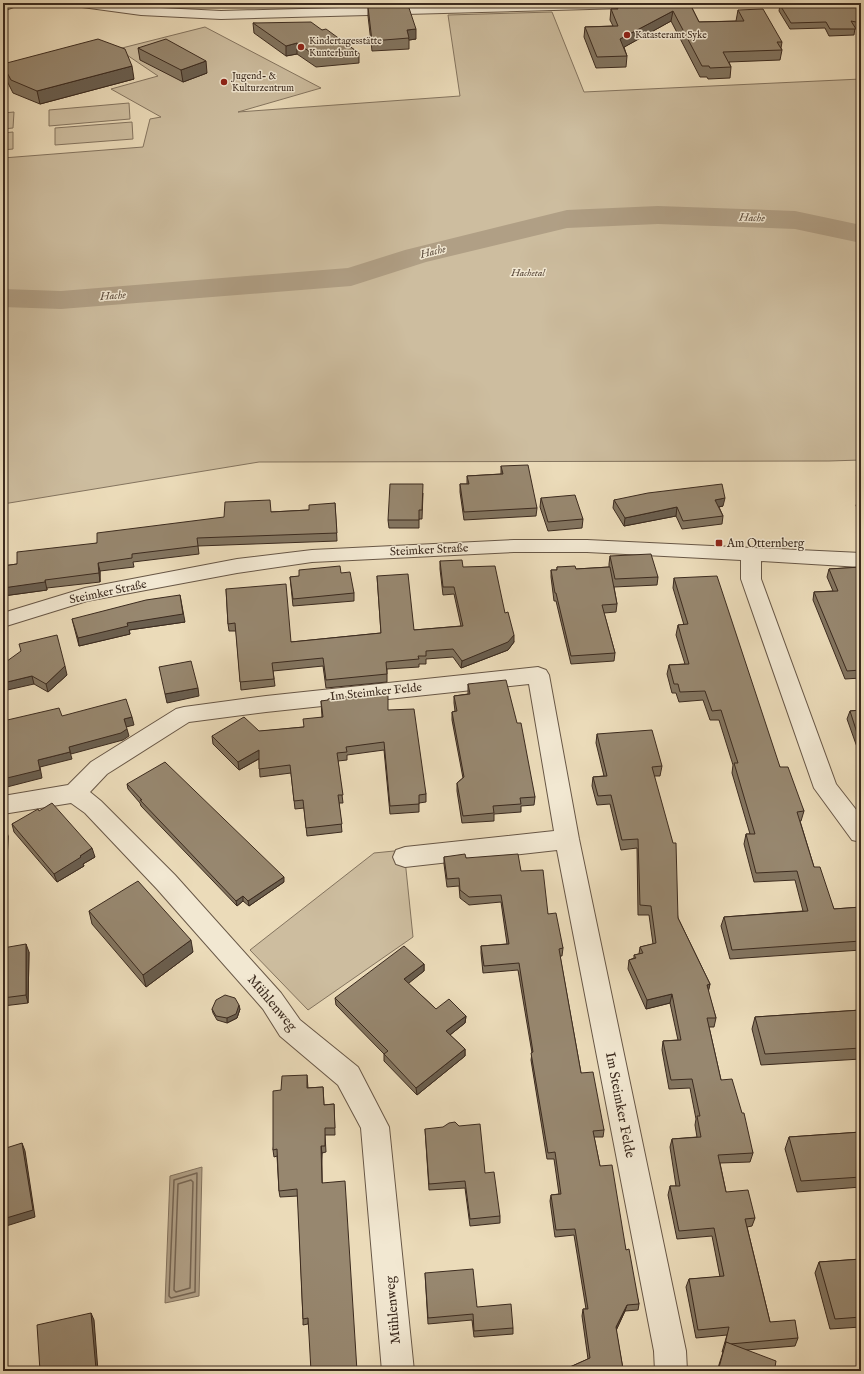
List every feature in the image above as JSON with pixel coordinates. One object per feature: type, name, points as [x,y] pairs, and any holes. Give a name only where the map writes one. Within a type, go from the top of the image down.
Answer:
[{"type":"street","points":[[3,7],[12,3]]},
{"type":"street","points":[[82,3],[141,11],[221,15],[275,9],[662,3]]},
{"type":"street","name":"Steimker Straße","points":[[3,620],[85,595],[237,566],[312,556],[514,546],[580,546],[861,560]]},
{"type":"street","points":[[751,554],[751,579],[826,788],[861,833]]},
{"type":"street","name":"Im Steimker Felde","points":[[75,793],[99,768],[184,715],[266,704],[538,675],[567,839],[670,1351],[671,1371]]},
{"type":"street","points":[[3,805],[75,793]]},
{"type":"street","name":"Mühlenweg","points":[[75,793],[92,807],[166,882],[272,1001],[290,1028],[348,1076],[376,1127],[398,1371]]},
{"type":"street","points":[[405,857],[567,839]]},
{"type":"green space","name":"Hachetal","points":[[552,12],[584,92],[861,79],[861,460],[259,462],[3,504],[3,158],[143,147],[150,119],[161,117],[111,89],[158,76],[118,49],[205,27],[321,88],[238,112],[460,96],[448,15]]},
{"type":"green space","points":[[129,103],[130,119],[49,126],[49,110]]},
{"type":"green space","points":[[14,112],[13,128],[3,129],[3,113]]},
{"type":"green space","points":[[132,122],[133,139],[55,145],[55,128]]},
{"type":"green space","points":[[13,132],[13,149],[3,150],[3,133]]},
{"type":"green space","points":[[404,850],[413,937],[308,1010],[250,950],[374,853]]},
{"type":"water","points":[[202,1167],[199,1296],[165,1303],[170,1176]]},
{"type":"building","points":[[789,3],[861,3],[861,23],[851,21],[856,29],[830,29],[826,22],[791,23],[780,5],[790,5]]},
{"type":"building","points":[[408,5],[416,29],[407,30],[409,38],[372,41],[368,7]]},
{"type":"building","points":[[691,6],[699,22],[744,21],[738,10],[763,9],[782,42],[777,42],[782,50],[723,52],[731,67],[710,68],[709,66],[702,66],[673,11],[620,39],[627,56],[597,57],[585,27],[618,26],[611,9],[618,9],[617,7]]},
{"type":"building","points":[[311,22],[322,30],[326,29],[359,53],[316,56],[297,43],[286,46],[253,23]]},
{"type":"building","points":[[98,39],[125,49],[132,66],[37,91],[11,80],[3,65],[3,64]]},
{"type":"building","points":[[166,39],[206,61],[181,70],[138,48]]},
{"type":"building","points":[[528,465],[537,508],[464,512],[460,484],[469,484],[467,476],[503,474],[501,466]]},
{"type":"building","points":[[390,484],[423,484],[422,510],[419,510],[419,520],[388,520]]},
{"type":"building","points":[[722,484],[725,498],[715,500],[723,516],[683,521],[677,507],[625,518],[614,500],[648,493]]},
{"type":"building","points":[[575,495],[583,519],[548,522],[541,498]]},
{"type":"building","points":[[270,500],[271,512],[309,510],[309,505],[335,503],[337,533],[197,538],[198,546],[132,554],[132,558],[98,563],[99,573],[45,580],[45,582],[3,588],[3,566],[17,564],[17,552],[97,543],[97,533],[224,517],[225,502]]},
{"type":"building","points":[[651,554],[658,577],[615,579],[610,556]]},
{"type":"building","points":[[462,560],[463,567],[495,566],[505,613],[508,612],[514,635],[508,642],[462,661],[453,649],[426,651],[426,656],[418,656],[419,659],[386,662],[387,674],[326,680],[323,658],[272,663],[274,679],[240,682],[235,623],[228,624],[226,589],[286,584],[291,642],[381,633],[377,576],[408,574],[414,630],[463,626],[454,587],[443,587],[440,561]]},
{"type":"building","points":[[340,566],[341,573],[350,572],[354,593],[293,599],[290,577],[299,576],[299,570]]},
{"type":"building","points":[[575,566],[576,569],[610,567],[617,604],[602,605],[615,653],[571,656],[555,593],[551,570],[557,570],[557,567]]},
{"type":"building","points":[[861,567],[861,670],[847,671],[814,592],[838,591],[829,569]]},
{"type":"building","points":[[717,576],[780,767],[788,767],[804,811],[797,812],[814,867],[820,867],[834,909],[861,907],[861,941],[732,950],[724,917],[808,911],[797,871],[756,873],[746,834],[755,834],[734,763],[738,763],[721,710],[712,711],[705,691],[680,692],[678,684],[674,684],[669,665],[689,664],[678,625],[688,624],[674,578]]},
{"type":"building","points":[[180,595],[183,614],[127,623],[128,626],[78,638],[72,619],[146,600]]},
{"type":"building","points":[[57,635],[65,666],[46,684],[32,676],[3,683],[3,664],[21,651],[19,644]]},
{"type":"building","points":[[191,661],[198,688],[165,694],[159,667]]},
{"type":"building","points":[[506,680],[517,723],[521,723],[535,797],[520,798],[521,804],[493,806],[494,813],[463,816],[457,783],[464,777],[452,712],[457,711],[454,696],[470,694],[468,684]]},
{"type":"building","points":[[388,692],[388,710],[414,709],[426,794],[419,795],[419,804],[390,806],[384,742],[346,747],[347,752],[337,753],[343,795],[338,795],[342,824],[306,828],[303,800],[294,801],[290,765],[259,769],[259,750],[238,762],[212,736],[244,717],[259,731],[304,727],[303,719],[323,717],[321,701]]},
{"type":"building","points":[[126,699],[132,717],[124,719],[127,729],[121,733],[69,747],[70,752],[38,760],[40,770],[3,779],[3,721],[59,708],[62,716]]},
{"type":"building","points":[[861,710],[861,739],[859,739],[850,711]]},
{"type":"building","points":[[652,730],[662,766],[652,767],[673,843],[676,843],[678,918],[710,984],[707,985],[716,1018],[707,1018],[721,1080],[732,1079],[742,1113],[744,1113],[753,1153],[718,1155],[726,1192],[748,1190],[755,1218],[745,1219],[770,1322],[795,1320],[798,1338],[730,1344],[726,1342],[725,1344],[729,1327],[698,1330],[689,1279],[724,1276],[714,1228],[679,1231],[670,1186],[680,1186],[672,1139],[701,1137],[697,1116],[700,1116],[692,1079],[671,1080],[663,1041],[681,1040],[672,994],[647,1000],[629,960],[636,958],[634,955],[643,953],[640,947],[656,943],[651,906],[640,905],[638,839],[622,840],[611,795],[598,796],[593,777],[607,776],[597,734]]},
{"type":"building","points":[[165,762],[284,877],[248,901],[243,896],[236,901],[140,800],[142,800],[127,784]]},
{"type":"building","points":[[52,803],[92,848],[80,856],[81,857],[54,874],[12,824]]},
{"type":"building","points":[[6,828],[3,898],[3,829]]},
{"type":"building","points":[[465,854],[466,858],[518,854],[521,871],[543,870],[548,914],[556,913],[563,948],[559,949],[581,1073],[593,1072],[604,1130],[593,1131],[600,1166],[612,1165],[626,1250],[629,1249],[639,1304],[627,1305],[616,1327],[623,1369],[614,1369],[615,1371],[561,1371],[590,1358],[583,1309],[588,1309],[575,1229],[556,1230],[551,1195],[561,1194],[555,1152],[548,1153],[531,1053],[533,1052],[519,963],[484,966],[481,946],[509,944],[501,895],[469,897],[460,890],[459,878],[447,879],[444,857]]},
{"type":"building","points":[[138,881],[191,940],[143,975],[89,911]]},
{"type":"building","points":[[26,944],[26,995],[3,998],[3,948]]},
{"type":"building","points":[[404,946],[424,964],[404,979],[436,1009],[449,999],[466,1016],[446,1031],[465,1049],[416,1088],[384,1054],[388,1051],[335,998]]},
{"type":"building","points":[[225,995],[235,998],[239,1005],[236,1014],[227,1018],[216,1016],[212,1009],[216,1000]]},
{"type":"building","points":[[861,1010],[861,1048],[765,1054],[755,1017]]},
{"type":"building","points":[[307,1075],[307,1088],[323,1087],[324,1105],[334,1104],[335,1128],[325,1128],[325,1146],[321,1146],[322,1183],[345,1181],[357,1371],[311,1371],[308,1318],[303,1319],[297,1189],[279,1191],[277,1149],[273,1150],[273,1091],[281,1090],[282,1076]]},
{"type":"building","points":[[455,1122],[459,1126],[480,1124],[485,1173],[494,1172],[500,1216],[470,1219],[465,1181],[429,1184],[425,1129],[443,1127],[449,1123]]},
{"type":"building","points":[[861,1132],[861,1177],[801,1181],[789,1137]]},
{"type":"building","points":[[22,1143],[33,1210],[3,1219],[3,1149]]},
{"type":"building","points":[[861,1259],[861,1317],[835,1319],[819,1262]]},
{"type":"building","points":[[473,1269],[477,1307],[511,1304],[513,1328],[474,1331],[473,1314],[428,1318],[425,1273]]},
{"type":"building","points":[[91,1313],[96,1369],[88,1371],[40,1371],[37,1325]]},
{"type":"building","points":[[726,1342],[776,1361],[775,1367],[786,1371],[718,1371]]},
{"type":"waterway","name":"Hache","points":[[3,298],[61,300],[351,277],[416,256],[567,219],[658,215],[795,220],[861,234]]},
{"type":"place","name":"Katasteramt Syke","points":[[627,35]]},
{"type":"place","name":"Kindertagesstätte Kunterbunt","points":[[301,47]]},
{"type":"place","name":"Jugend- & Kulturzentrum","points":[[224,82]]},
{"type":"place","name":"Am Otternberg","points":[[719,543]]}]
